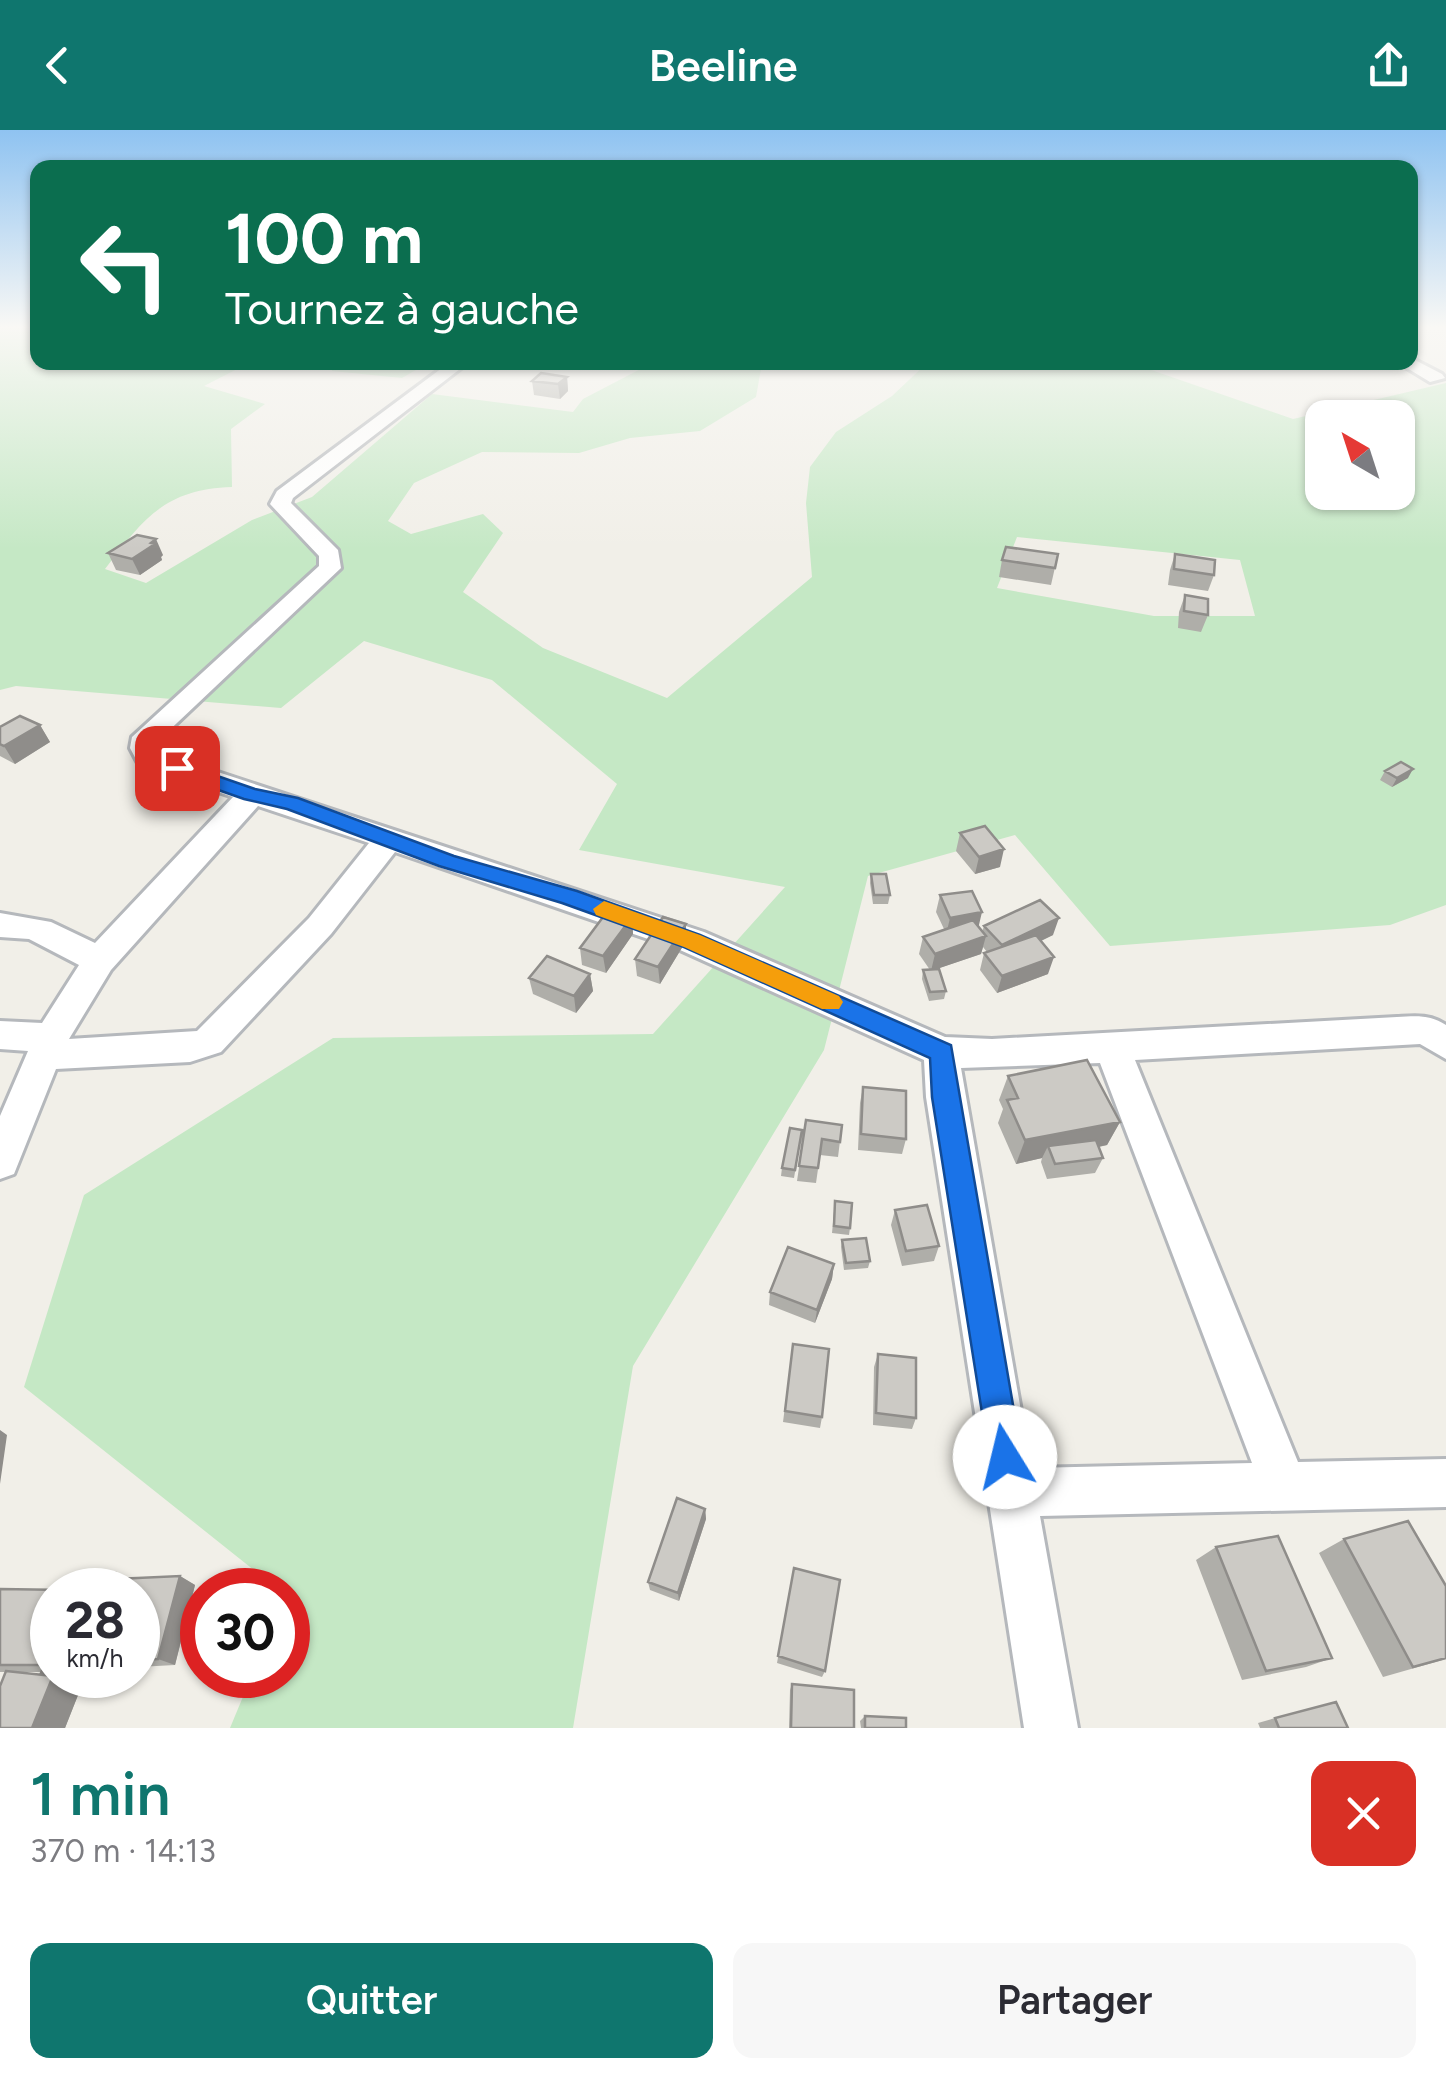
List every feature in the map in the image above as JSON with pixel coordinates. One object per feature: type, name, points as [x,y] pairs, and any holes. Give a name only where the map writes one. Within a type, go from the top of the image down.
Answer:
[{"type":"street","points":[[411,400],[284,495],[280,504],[286,514],[330,555],[330,568],[146,737],[144,748],[150,759],[251,795],[291,803],[388,840],[570,897],[692,941],[942,1052],[992,1054],[1412,1030],[1426,1030],[1446,1044]]},
{"type":"street","points":[[0,1162],[48,1046],[99,961],[251,795]]},
{"type":"street","points":[[0,1035],[48,1046],[190,1048],[208,1042],[320,926],[388,840]]},
{"type":"street","points":[[0,925],[18,923],[40,929],[99,961]]},
{"type":"street","points":[[1112,1047],[1284,1486]]},
{"type":"street","points":[[942,1052],[945,1097],[1050,1728]]},
{"type":"street","points":[[1011,1493],[1446,1483]]},
{"type":"green space","points":[[0,400],[250,400],[265,404],[231,429],[232,487],[189,494],[158,510],[131,535],[105,569],[146,583],[252,520],[312,497],[426,400],[476,400],[573,412],[583,400],[752,400],[700,431],[630,438],[579,453],[482,452],[414,483],[388,521],[411,534],[483,514],[503,533],[463,592],[543,648],[667,698],[812,577],[806,503],[810,467],[836,432],[886,400],[1237,400],[1293,419],[1305,416],[1305,510],[1415,510],[1415,400],[1374,400],[1446,400],[1446,905],[1390,925],[1110,946],[1015,835],[868,876],[824,1050],[633,1366],[573,1728],[230,1728],[242,1698],[310,1698],[310,1568],[251,1568],[24,1387],[84,1195],[333,1038],[653,1034],[785,887],[579,850],[617,784],[492,680],[364,641],[281,708],[16,686],[0,690]],"holes":[[[1017,537],[1240,560],[1255,616],[1154,616],[997,588]]]},
{"type":"building","points":[[137,535],[156,539],[151,543],[155,544],[132,559],[108,553]]},
{"type":"building","points":[[1006,547],[1058,554],[1055,568],[1002,560]]},
{"type":"building","points":[[1175,554],[1215,560],[1214,575],[1174,569]]},
{"type":"building","points":[[1185,595],[1208,599],[1208,615],[1184,611]]},
{"type":"building","points":[[20,716],[40,725],[4,746],[0,744],[0,727]]},
{"type":"building","points":[[1401,762],[1413,769],[1397,778],[1385,771]]},
{"type":"building","points":[[985,826],[1004,849],[979,857],[960,833]]},
{"type":"building","points":[[871,874],[886,874],[890,895],[874,895]]},
{"type":"building","points":[[972,891],[982,912],[950,918],[940,895]]},
{"type":"building","points":[[1040,900],[1059,918],[1002,945],[984,926]]},
{"type":"building","points":[[609,909],[632,917],[603,956],[580,948]]},
{"type":"building","points":[[663,917],[686,924],[658,967],[635,959]]},
{"type":"building","points":[[973,920],[986,936],[935,954],[923,937]]},
{"type":"building","points":[[1036,935],[1054,957],[1002,976],[984,953]]},
{"type":"building","points":[[547,956],[590,974],[574,996],[529,978]]},
{"type":"building","points":[[939,969],[946,991],[930,992],[923,970]]},
{"type":"building","points":[[1087,1060],[1120,1122],[1025,1140],[1007,1100],[1018,1098],[1008,1076]]},
{"type":"building","points":[[863,1087],[906,1091],[906,1139],[861,1134]]},
{"type":"building","points":[[806,1120],[842,1125],[840,1142],[822,1139],[818,1168],[799,1166]]},
{"type":"building","points":[[790,1128],[802,1130],[795,1170],[782,1168]]},
{"type":"building","points":[[1096,1140],[1103,1158],[1055,1164],[1048,1146]]},
{"type":"building","points":[[835,1201],[852,1203],[850,1228],[834,1226]]},
{"type":"building","points":[[927,1205],[939,1246],[906,1251],[895,1210]]},
{"type":"building","points":[[866,1238],[870,1261],[846,1263],[842,1240]]},
{"type":"building","points":[[788,1247],[834,1264],[817,1310],[770,1292]]},
{"type":"building","points":[[793,1344],[829,1349],[822,1417],[785,1411]]},
{"type":"building","points":[[878,1354],[916,1358],[916,1418],[876,1413]]},
{"type":"building","points":[[677,1498],[705,1509],[678,1593],[648,1582]]},
{"type":"building","points":[[1408,1521],[1446,1586],[1446,1658],[1413,1667],[1344,1539]]},
{"type":"building","points":[[1278,1536],[1332,1658],[1266,1671],[1216,1547]]},
{"type":"building","points":[[794,1568],[840,1580],[825,1671],[778,1656]]},
{"type":"building","points":[[180,1576],[160,1651],[160,1577]]},
{"type":"building","points":[[0,1589],[30,1589],[30,1665],[0,1665]]},
{"type":"building","points":[[6,1671],[30,1674],[30,1698],[44,1698],[32,1728],[0,1728],[0,1686]]},
{"type":"building","points":[[792,1684],[854,1690],[854,1728],[791,1728]]},
{"type":"building","points":[[1336,1702],[1348,1728],[1279,1728],[1275,1718]]},
{"type":"building","points":[[865,1716],[906,1718],[906,1728],[865,1728]]},
{"type":"slow traffic","points":[[604,909],[692,941],[831,1002]]},
{"type":"route","points":[[177,768],[251,795],[291,803],[447,861],[570,897],[692,941],[942,1052],[945,1097],[1005,1457]]}]
